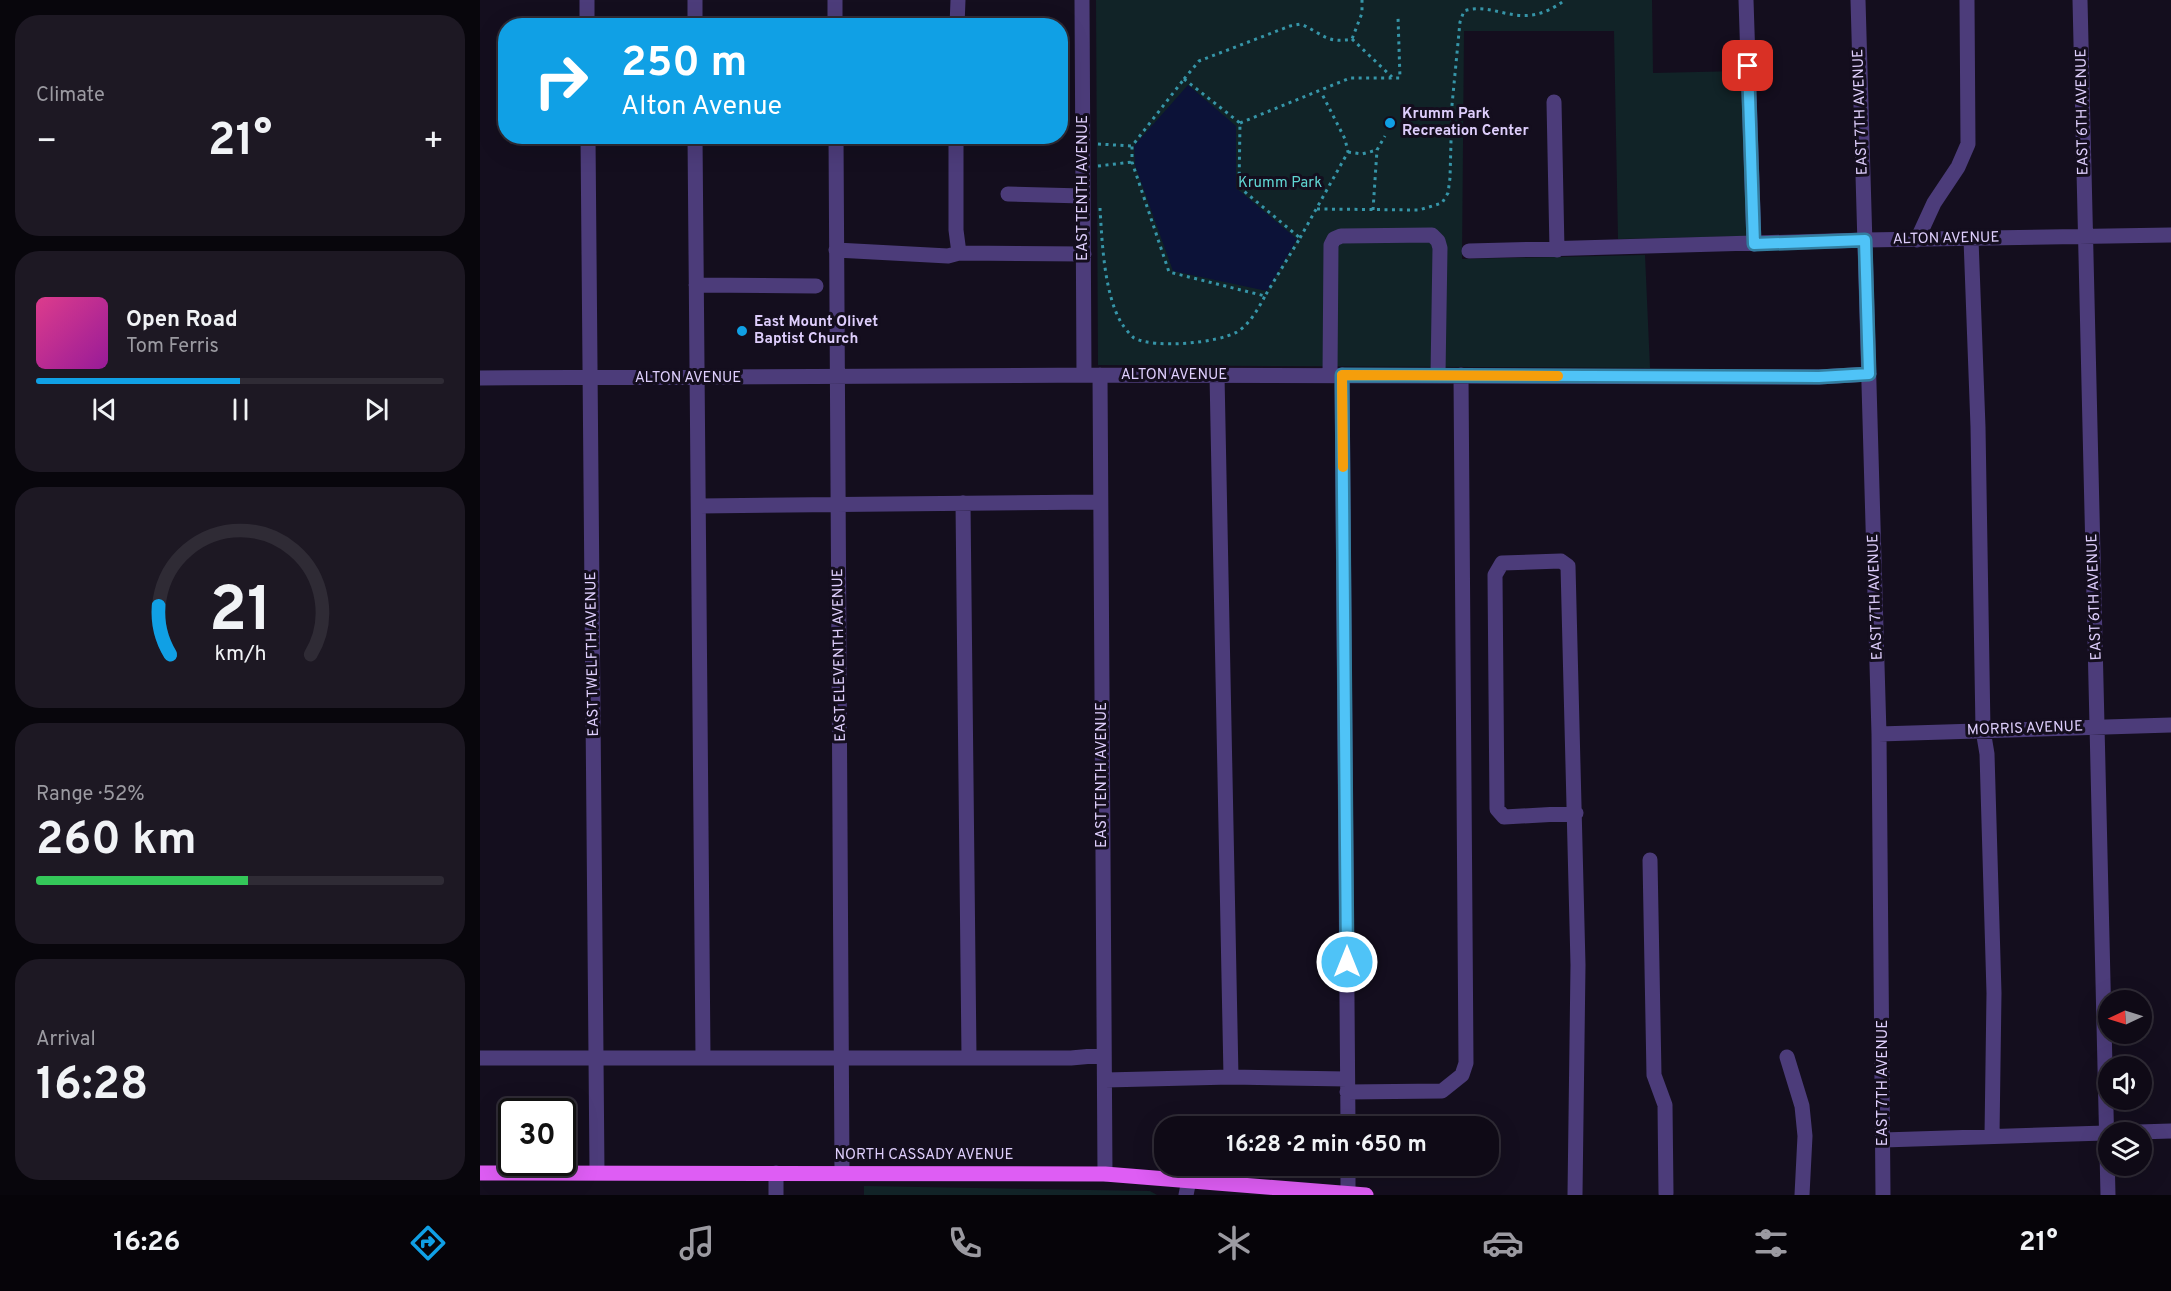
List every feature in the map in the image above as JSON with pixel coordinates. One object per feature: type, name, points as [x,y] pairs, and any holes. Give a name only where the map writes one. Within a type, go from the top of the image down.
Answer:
[{"type":"main road","name":"NORTH CASSADY AVENUE","points":[[480,1173],[1105,1174],[1187,1188],[1366,1195]]},
{"type":"street","points":[[587,0],[587,18]]},
{"type":"street","points":[[694,0],[695,18]]},
{"type":"street","points":[[835,0],[835,18]]},
{"type":"street","points":[[957,18],[958,0]]},
{"type":"street","name":"EAST TENTH AVENUE","points":[[1082,0],[1084,254],[1100,502],[1105,1174]]},
{"type":"street","points":[[1746,0],[1754,244]]},
{"type":"street","name":"EAST 7TH AVENUE","points":[[1858,0],[1880,734],[1883,1195]]},
{"type":"street","points":[[1917,240],[1934,203],[1959,167],[1968,144],[1967,0]]},
{"type":"street","name":"EAST 6TH AVENUE","points":[[2080,0],[2107,1122]]},
{"type":"street","points":[[1554,102],[1557,250]]},
{"type":"street","name":"EAST TWELFTH AVENUE","points":[[588,144],[597,1172]]},
{"type":"street","points":[[695,144],[703,1058]]},
{"type":"street","name":"EAST ELEVENTH AVENUE","points":[[836,144],[842,1173]]},
{"type":"street","points":[[956,144],[956,230],[959,253]]},
{"type":"street","points":[[1008,195],[1083,196]]},
{"type":"street","points":[[1348,1116],[1336,375],[1331,245],[1334,239],[1341,236],[1432,235],[1438,241],[1440,248],[1438,375]]},
{"type":"street","name":"ALTON AVENUE","points":[[1469,251],[1865,240],[2171,235]]},
{"type":"street","points":[[1971,239],[1978,427],[1983,730],[1987,754],[1994,993],[1992,1136]]},
{"type":"street","points":[[836,250],[948,256],[959,253],[1084,254]]},
{"type":"street","points":[[696,285],[816,286]]},
{"type":"street","name":"ALTON AVENUE","points":[[480,378],[1092,375],[1819,377],[1869,374]]},
{"type":"street","points":[[1217,375],[1231,1077]]},
{"type":"street","points":[[1105,1080],[1231,1077],[1442,1091],[1462,1075],[1466,1063],[1461,375]]},
{"type":"street","points":[[699,506],[1100,502]]},
{"type":"street","points":[[963,503],[969,1057]]},
{"type":"street","points":[[1575,1195],[1578,965],[1576,813],[1568,566],[1561,561],[1502,563],[1495,575],[1497,809],[1504,817],[1576,813]]},
{"type":"street","name":"MORRIS AVENUE","points":[[1880,734],[2171,725]]},
{"type":"street","points":[[1650,860],[1654,1075],[1665,1105],[1666,1194],[1682,1195]]},
{"type":"street","points":[[480,1058],[1071,1058],[1104,1055]]},
{"type":"street","points":[[1787,1058],[1802,1106],[1805,1136],[1802,1195]]},
{"type":"street","points":[[1883,1140],[2098,1131]]},
{"type":"street","points":[[2152,1131],[2171,1131]]},
{"type":"street","points":[[776,1173],[776,1195]]},
{"type":"street","points":[[1348,1176],[1348,1193]]},
{"type":"street","name":"EAST 6TH AVENUE","points":[[2108,1176],[2108,1195]]},
{"type":"path","points":[[1352,39],[1362,13],[1362,0]]},
{"type":"path","points":[[1317,209],[1431,208],[1442,203],[1448,193],[1452,105],[1460,22],[1464,10],[1473,5],[1485,4],[1527,15],[1542,13],[1565,0]]},
{"type":"path","points":[[1240,123],[1321,92],[1350,78],[1400,78],[1398,16]]},
{"type":"path","points":[[1265,296],[1169,272],[1132,162],[1132,146],[1199,61],[1290,26],[1302,24],[1325,38],[1338,42],[1352,39]]},
{"type":"path","points":[[1352,39],[1393,78]]},
{"type":"path","points":[[1184,79],[1240,123]]},
{"type":"path","points":[[1100,200],[1102,242],[1114,307],[1122,325],[1133,337],[1150,342],[1221,339],[1240,331],[1254,316],[1348,152],[1345,139],[1321,92]]},
{"type":"path","points":[[1240,123],[1239,187],[1300,238]]},
{"type":"path","points":[[1373,210],[1377,150],[1385,136]]},
{"type":"path","points":[[1083,143],[1132,146]]},
{"type":"path","points":[[1348,152],[1362,154],[1377,150]]},
{"type":"path","points":[[1096,173],[1093,167],[1132,162]]},
{"type":"green space","name":"Krumm Park","points":[[1096,0],[1652,0],[1653,73],[1742,71],[1746,236],[1618,239],[1614,31],[1464,31],[1462,259],[1645,255],[1650,368],[1098,365]]},
{"type":"green space","points":[[864,1186],[1150,1191],[1157,1195],[864,1195]]},
{"type":"shaded area","points":[[1188,85],[1236,126],[1236,188],[1297,239],[1267,291],[1173,271],[1135,165],[1134,146]]},
{"type":"slow traffic","points":[[1343,467],[1342,375],[1558,376]]},
{"type":"place","name":"Krumm Park Recreation Center","points":[[1390,123]]},
{"type":"place","name":"East Mount Olivet Baptist Church","points":[[742,331]]},
{"type":"route","points":[[1347,962],[1342,375],[1819,377],[1869,374],[1865,240],[1754,244],[1748,66]]}]
